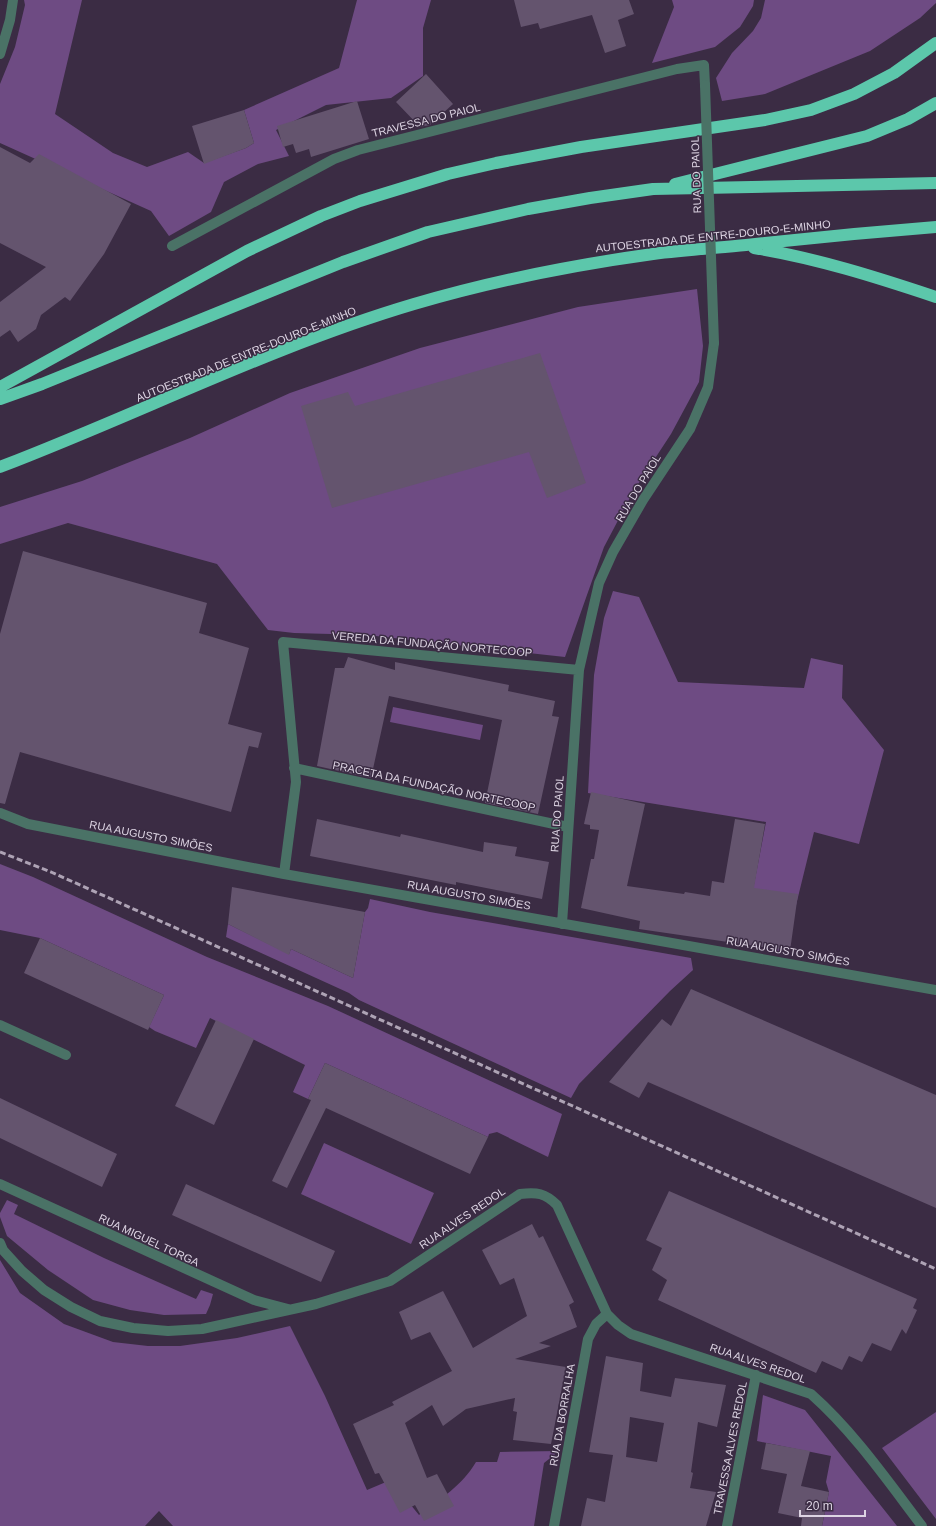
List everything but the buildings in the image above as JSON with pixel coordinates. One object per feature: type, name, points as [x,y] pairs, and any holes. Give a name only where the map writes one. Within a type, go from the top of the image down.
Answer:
[{"type":"highway","points":[[0,387],[247,250],[322,216],[360,201],[448,174],[496,163],[581,147],[765,120],[811,110],[854,94],[894,73],[936,43]]},
{"type":"highway","points":[[0,399],[42,384],[343,262],[428,232],[528,209],[653,189],[867,136],[908,119],[936,103]]},
{"type":"highway","points":[[653,189],[936,183]]},
{"type":"highway","name":"AUTOESTRADA DE ENTRE-DOURO-E-MINHO","points":[[0,467],[262,359],[337,330],[414,304],[493,283],[592,263],[656,254],[871,232],[936,228]]},
{"type":"highway","points":[[737,246],[784,253],[834,265],[936,297]]},
{"type":"street","points":[[0,54],[10,20],[13,0]]},
{"type":"street","name":"RUA DO PAIOL","points":[[562,924],[579,670],[599,583],[613,552],[643,500],[690,429],[708,387],[714,343],[704,65]]},
{"type":"street","name":"TRAVESSA DO PAIOL","points":[[172,246],[334,159],[358,150],[677,69],[704,65]]},
{"type":"street","name":"VEREDA DA FUNDAÇÃO NORTECOOP","points":[[294,768],[283,642],[579,670]]},
{"type":"street","points":[[284,874],[296,782],[294,768]]},
{"type":"street","name":"PRACETA DA FUNDAÇÃO NORTECOOP","points":[[294,768],[568,827]]},
{"type":"street","name":"RUA AUGUSTO SIMÕES","points":[[0,813],[28,824],[284,874],[936,990]]},
{"type":"street","points":[[0,1025],[66,1055]]},
{"type":"street","name":"RUA MIGUEL TORGA","points":[[0,1184],[254,1300],[290,1310]]},
{"type":"street","name":"RUA ALVES REDOL","points":[[0,1243],[3,1250],[22,1271],[44,1290],[71,1307],[100,1321],[133,1328],[168,1331],[202,1329],[316,1304],[390,1281],[520,1194],[533,1192],[548,1196],[557,1205],[607,1314],[618,1325],[631,1334],[811,1394],[832,1413],[878,1468],[922,1526]]},
{"type":"street","name":"RUA DA BORRALHA","points":[[554,1526],[588,1338],[596,1324],[607,1314]]},
{"type":"street","name":"TRAVESSA ALVES REDOL","points":[[727,1526],[756,1375]]},
{"type":"shaded area","points":[[24,0],[82,0],[55,114],[113,153],[147,167],[188,152],[204,163],[246,148],[254,143],[244,110],[339,68],[357,0],[431,0],[423,28],[423,76],[391,98],[326,105],[276,130],[289,156],[258,164],[224,182],[211,212],[169,236],[151,211],[0,143],[0,84],[15,47],[25,5]]},
{"type":"shaded area","points":[[672,0],[754,0],[753,6],[740,27],[715,47],[652,63],[674,7]]},
{"type":"shaded area","points":[[765,0],[936,0],[936,3],[920,18],[870,51],[765,94],[722,101],[716,78],[732,53],[753,31],[761,18]]},
{"type":"shaded area","points":[[697,289],[703,346],[699,382],[671,434],[633,492],[604,547],[565,657],[367,635],[294,633],[268,630],[217,564],[68,523],[0,544],[0,507],[82,481],[190,438],[290,393],[420,348],[578,307]]},
{"type":"shaded area","points":[[613,591],[639,597],[678,682],[804,688],[811,658],[843,665],[842,698],[884,750],[859,844],[814,832],[784,954],[766,950],[771,929],[753,890],[766,822],[588,793],[594,675],[604,618]]},
{"type":"shaded area","points":[[393,707],[483,725],[480,740],[390,722]]},
{"type":"shaded area","points":[[0,864],[33,877],[207,957],[328,1006],[562,1114],[548,1157],[497,1132],[489,1134],[488,1137],[325,1063],[308,1099],[293,1092],[305,1065],[210,1018],[196,1048],[155,1031],[149,1027],[164,995],[40,938],[0,930]]},
{"type":"shaded area","points":[[370,899],[430,912],[691,958],[693,970],[670,991],[579,1084],[571,1098],[359,1000],[349,993],[226,937],[228,924],[289,954],[291,949],[353,978],[365,912],[368,908]]},
{"type":"shaded area","points":[[324,1143],[434,1193],[411,1244],[301,1194]]},
{"type":"shaded area","points":[[7,1200],[18,1205],[14,1214],[104,1258],[196,1299],[201,1290],[213,1294],[206,1314],[164,1315],[130,1310],[93,1300],[48,1270],[7,1236],[0,1213]]},
{"type":"shaded area","points":[[0,1260],[20,1293],[64,1324],[113,1342],[148,1346],[180,1346],[237,1338],[290,1326],[325,1396],[367,1490],[412,1471],[410,1504],[419,1515],[458,1485],[476,1462],[497,1462],[500,1452],[559,1451],[544,1463],[534,1526],[173,1526],[159,1511],[145,1526],[0,1526]]},
{"type":"shaded area","points":[[763,1395],[805,1410],[897,1526],[822,1526],[829,1492],[826,1482],[831,1456],[757,1441]]},
{"type":"shaded area","points":[[936,1412],[936,1519],[882,1448]]},
{"type":"railway","points":[[0,852],[51,872],[936,1269]]}]
